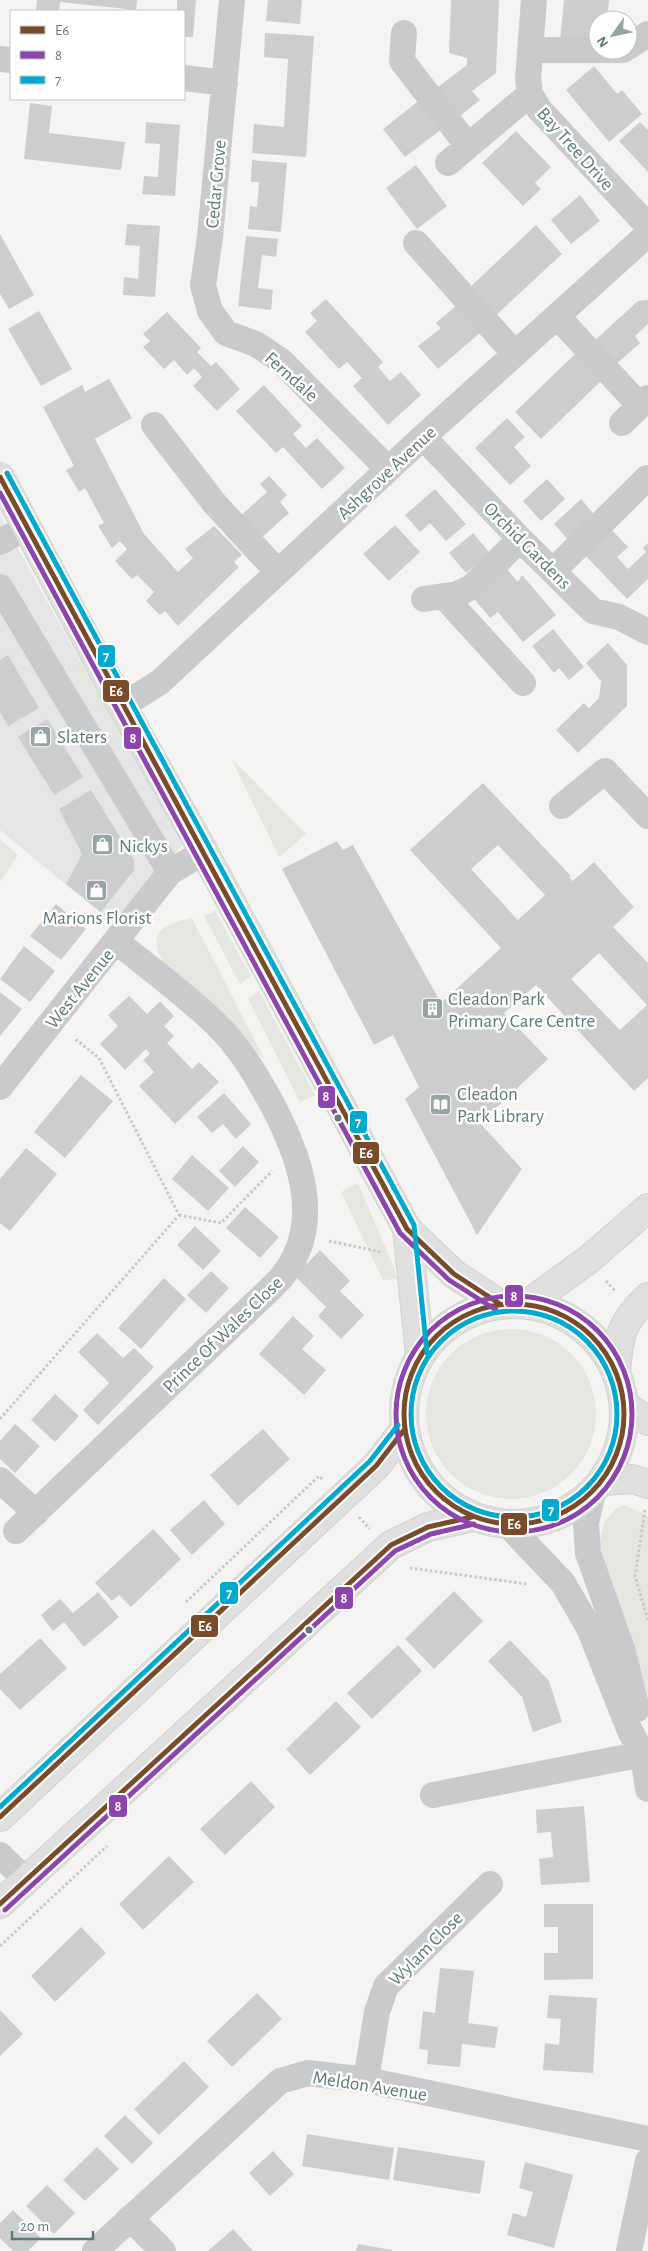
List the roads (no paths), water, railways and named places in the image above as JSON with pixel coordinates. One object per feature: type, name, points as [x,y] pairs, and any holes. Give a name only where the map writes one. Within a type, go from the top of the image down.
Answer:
[{"type":"main road","points":[[0,477],[406,1229],[454,1274],[500,1304]]},
{"type":"main road","points":[[527,1304],[588,1260],[648,1208]]},
{"type":"main road","points":[[406,1229],[420,1354]]},
{"type":"main road","points":[[500,1304],[527,1304],[554,1311],[579,1324],[599,1344],[616,1372],[624,1405],[623,1432],[616,1457],[598,1486],[561,1514],[539,1522],[508,1525],[472,1517],[440,1497],[416,1466],[404,1430],[403,1404],[407,1386],[420,1354],[436,1335],[454,1320],[476,1310],[500,1304]]},
{"type":"main road","points":[[616,1372],[619,1337],[640,1304]]},
{"type":"main road","points":[[624,1405],[648,1421]]},
{"type":"main road","points":[[0,1817],[369,1472],[404,1430]]},
{"type":"main road","points":[[598,1486],[632,1478],[646,1496]]},
{"type":"main road","points":[[0,1904],[391,1545],[428,1527],[472,1517]]},
{"type":"street","name":"Cedar Grove","points":[[203,285],[232,0]]},
{"type":"street","name":"Bay Tree Drive","points":[[534,0],[528,78],[530,94],[539,109],[648,226]]},
{"type":"street","points":[[404,32],[402,62],[468,146]]},
{"type":"street","points":[[530,50],[588,50]]},
{"type":"street","points":[[185,78],[225,83]]},
{"type":"street","points":[[448,163],[530,94]]},
{"type":"street","name":"Ashgrove Avenue","points":[[122,706],[160,682],[388,469],[648,234]]},
{"type":"street","points":[[416,243],[515,354]]},
{"type":"street","name":"Ferndale","points":[[203,285],[210,311],[226,334],[256,344],[280,360],[388,469]]},
{"type":"street","points":[[557,316],[644,402],[622,423]]},
{"type":"street","points":[[154,425],[215,504],[278,572]]},
{"type":"street","name":"Orchid Gardens","points":[[423,437],[520,539],[593,610],[619,618],[648,632]]},
{"type":"street","points":[[553,572],[647,478]]},
{"type":"street","points":[[0,542],[27,527]]},
{"type":"street","points":[[424,599],[457,594],[472,587],[520,539]]},
{"type":"street","points":[[0,587],[170,872]]},
{"type":"street","points":[[457,594],[449,602],[523,683]]},
{"type":"street","points":[[562,806],[605,771],[648,816]]},
{"type":"street","name":"West Avenue","points":[[0,1087],[170,872],[204,852]]},
{"type":"street","name":"Prince Of Wales Close","points":[[16,1531],[267,1292],[286,1272],[297,1251],[301,1235],[305,1201],[302,1174],[293,1150],[255,1074],[233,1042],[215,1023],[116,941]]},
{"type":"street","points":[[0,1480],[36,1512]]},
{"type":"street","points":[[598,1486],[586,1523],[585,1537],[588,1553],[623,1652],[642,1726],[648,1789]]},
{"type":"street","points":[[508,1525],[563,1583],[589,1628],[630,1731],[644,1754]]},
{"type":"street","points":[[433,1795],[644,1754]]},
{"type":"street","points":[[0,1855],[26,1880]]},
{"type":"street","name":"Wylam Close","points":[[366,2080],[377,2012],[386,1986],[490,1884]]},
{"type":"street","name":"Meldon Avenue","points":[[95,2251],[280,2081],[308,2073],[366,2080],[648,2139]]},
{"type":"street","points":[[629,2251],[648,2161]]},
{"type":"street","points":[[130,2218],[163,2251]]},
{"type":"place","name":"Slaters","points":[[41,736]]},
{"type":"place","name":"Nickys","points":[[103,845]]},
{"type":"place","name":"Marions Florist","points":[[97,891]]},
{"type":"place","name":"Cleadon Park Primary Care Centre","points":[[432,1009]]},
{"type":"place","name":"Cleadon Park Library","points":[[441,1104]]}]
